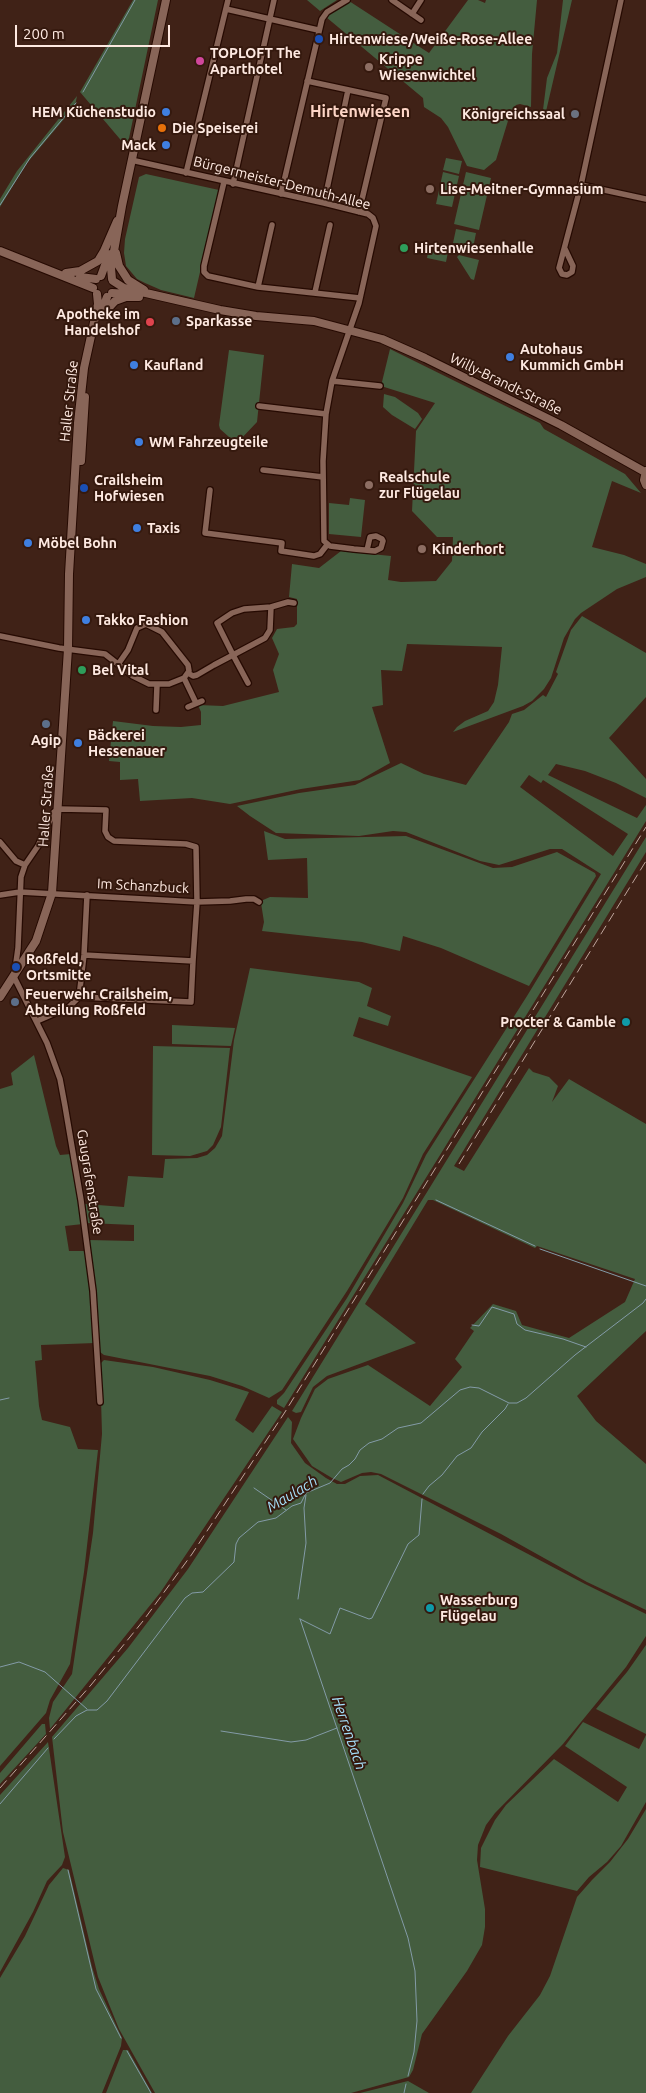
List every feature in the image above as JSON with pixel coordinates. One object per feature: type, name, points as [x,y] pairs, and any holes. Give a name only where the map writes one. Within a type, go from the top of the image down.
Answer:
[{"type":"main road","points":[[0,251],[95,291],[109,295],[114,287],[111,268],[122,206],[166,0]]},
{"type":"main road","points":[[95,291],[98,277],[106,267],[122,206]]},
{"type":"main road","points":[[66,273],[80,271],[98,261],[118,219]]},
{"type":"main road","points":[[115,248],[119,266],[128,280],[140,288],[160,296]]},
{"type":"main road","points":[[44,269],[86,279],[107,276],[113,280]]},
{"type":"main road","name":"Willy-Brandt-Straße","points":[[113,280],[124,288],[232,313],[314,321],[351,329],[382,339],[561,425],[646,472]]},
{"type":"main road","name":"Haller Straße","points":[[0,997],[30,952],[47,914],[52,894],[72,650],[70,574],[79,405],[84,368],[98,304],[95,291]]},
{"type":"main road","name":"Willy-Brandt-Straße","points":[[109,295],[117,292],[139,296],[226,317],[351,329]]},
{"type":"main road","name":"Haller Straße","points":[[70,602],[74,574],[86,393],[100,318],[109,295]]},
{"type":"main road","points":[[100,318],[115,301],[139,296]]},
{"type":"main road","points":[[646,472],[644,480],[646,485]]},
{"type":"street","points":[[186,173],[228,0]]},
{"type":"street","points":[[233,184],[274,0]]},
{"type":"street","points":[[281,194],[322,18],[327,12],[347,0]]},
{"type":"street","points":[[392,0],[421,20]]},
{"type":"street","points":[[412,14],[421,0]]},
{"type":"street","points":[[564,249],[621,0]]},
{"type":"street","points":[[226,9],[318,30]]},
{"type":"street","points":[[306,81],[386,98],[359,212]]},
{"type":"street","points":[[324,203],[348,90]]},
{"type":"street","name":"Bürgermeister-Demuth-Allee","points":[[131,160],[324,203],[371,216],[375,222],[376,226],[360,298],[351,329],[339,357],[326,414],[323,477],[324,538],[327,545]]},
{"type":"street","points":[[224,182],[204,266],[204,272],[208,276],[258,287],[360,298]]},
{"type":"street","points":[[580,185],[646,199]]},
{"type":"street","points":[[258,287],[272,225]]},
{"type":"street","points":[[315,292],[330,225]]},
{"type":"street","points":[[332,381],[380,386]]},
{"type":"street","points":[[258,406],[326,414]]},
{"type":"street","points":[[263,470],[323,477]]},
{"type":"street","points":[[210,490],[205,533],[282,543],[281,551],[314,556],[320,554],[327,545],[367,550]]},
{"type":"street","points":[[248,683],[217,623],[232,613],[244,609],[271,607],[288,602],[294,603]]},
{"type":"street","points":[[0,636],[72,650],[105,654],[119,663],[138,680],[156,685],[169,684],[186,676],[197,674],[265,638],[270,630],[271,607]]},
{"type":"street","points":[[119,663],[128,650],[137,628],[146,624],[162,632],[188,665],[186,676],[199,702],[188,707]]},
{"type":"street","points":[[156,685],[156,710]]},
{"type":"street","points":[[14,977],[18,948],[21,877],[25,865],[38,846],[54,812],[59,809]]},
{"type":"street","name":"Im Schanzbuck","points":[[59,809],[106,810],[105,831],[108,837],[114,841],[186,844],[196,847],[197,902],[191,1002],[79,997],[84,955],[87,895],[197,902],[254,899],[259,902]]},
{"type":"street","points":[[0,842],[16,860],[25,865]]},
{"type":"street","points":[[0,853],[8,852]]},
{"type":"street","points":[[0,895],[20,892],[87,895]]},
{"type":"street","points":[[18,948],[30,952]]},
{"type":"street","points":[[84,955],[193,961]]},
{"type":"street","name":"Gaugrafenstraße","points":[[14,977],[37,1020],[60,1080],[81,1200],[93,1291],[100,1402]]},
{"type":"street","points":[[37,1020],[69,1007],[79,997]]},
{"type":"green space","points":[[133,0],[158,0],[128,143],[125,145],[80,92]]},
{"type":"green space","points":[[307,0],[337,0],[320,11]]},
{"type":"green space","points":[[468,0],[478,0],[485,3],[486,0],[537,0],[532,54],[531,107],[520,104],[516,105],[511,111],[496,160],[484,170],[467,166],[448,127],[441,118],[424,107],[423,98],[326,17],[349,1],[429,53]]},
{"type":"green space","points":[[563,0],[572,0],[544,120],[542,118],[547,78],[557,53]]},
{"type":"green space","points":[[77,96],[75,106],[27,163],[0,207],[0,199],[17,171]]},
{"type":"green space","points":[[446,158],[462,161],[459,174],[443,170]]},
{"type":"green space","points":[[443,172],[459,176],[452,207],[436,204]]},
{"type":"green space","points":[[466,172],[491,178],[479,230],[454,224]]},
{"type":"green space","points":[[146,174],[219,190],[194,298],[161,290],[145,283],[137,279],[126,266],[124,253],[125,239],[139,177]]},
{"type":"green space","points":[[456,229],[476,233],[473,248],[453,243]]},
{"type":"green space","points":[[429,248],[448,252],[446,262],[427,258]]},
{"type":"green space","points":[[459,255],[479,260],[474,280],[471,279],[457,257]]},
{"type":"green space","points":[[390,349],[540,423],[544,429],[625,474],[641,493],[612,481],[592,547],[624,555],[646,564],[646,577],[617,589],[575,619],[564,638],[551,678],[544,689],[532,701],[453,732],[465,721],[488,711],[494,702],[498,685],[502,647],[407,644],[402,671],[381,670],[383,705],[372,707],[390,763],[360,780],[301,789],[230,804],[192,798],[140,801],[138,779],[120,780],[120,762],[109,761],[113,721],[153,726],[181,727],[201,725],[201,712],[198,705],[223,706],[279,692],[273,670],[279,654],[272,638],[277,629],[294,627],[297,624],[297,599],[289,597],[292,564],[319,568],[341,551],[391,556],[388,580],[401,582],[436,581],[452,561],[453,537],[437,537],[412,511],[416,431],[435,403],[381,386]]},
{"type":"green space","points":[[229,350],[264,355],[257,422],[239,441],[229,437],[220,429],[219,425]]},
{"type":"green space","points":[[384,394],[395,397],[418,413],[422,419],[415,429],[383,407]]},
{"type":"green space","points":[[350,498],[365,500],[361,537],[329,534],[329,503],[349,505]]},
{"type":"green space","points":[[582,616],[646,653],[646,697],[609,738],[646,779],[646,798],[616,783],[585,771],[556,764],[548,775],[637,818],[646,805],[646,821],[284,1408],[277,1404],[277,1400],[284,1393],[347,1298],[403,1203],[426,1155],[527,996],[601,874],[562,849],[550,849],[499,865],[480,861],[406,832],[393,831],[359,836],[276,833],[237,806],[299,793],[355,785],[401,763],[424,774],[466,785],[509,722],[512,714],[524,710],[543,695],[546,697],[558,674],[556,672],[571,630]],"holes":[[[529,775],[541,783],[543,780],[628,834],[613,856],[520,787]]]},
{"type":"green space","points":[[264,831],[285,839],[406,836],[493,868],[512,867],[557,852],[595,873],[596,876],[529,986],[441,948],[403,936],[400,951],[362,942],[262,931],[264,922],[261,903],[263,900],[270,897],[308,898],[307,858],[268,860]]},
{"type":"green space","points":[[646,837],[646,852],[454,1166],[464,1171],[529,1068],[533,1072],[549,1077],[558,1086],[552,1102],[569,1079],[646,1124],[646,1331],[577,1396],[596,1421],[646,1464],[646,1610],[587,1582],[501,1534],[381,1474],[362,1473],[341,1482],[332,1478],[312,1466],[293,1439],[315,1389],[328,1379],[368,1365],[430,1406],[462,1367],[455,1359],[474,1331],[470,1328],[493,1304],[516,1311],[522,1325],[569,1338],[625,1302],[635,1279],[537,1246],[535,1248],[433,1200],[428,1200],[365,1304],[416,1343],[327,1376],[313,1387],[301,1412],[296,1413],[292,1411]]},
{"type":"green space","points":[[250,968],[359,982],[372,988],[367,1006],[391,1016],[388,1026],[359,1017],[353,1036],[472,1077],[423,1154],[403,1198],[347,1291],[282,1390],[269,1398],[242,1386],[210,1376],[104,1355],[100,1352],[88,1240],[134,1241],[134,1225],[87,1223],[85,1204],[124,1207],[128,1176],[163,1178],[165,1159],[197,1158],[207,1155],[215,1148],[222,1136],[234,1040]]},
{"type":"green space","points":[[172,1025],[235,1028],[231,1046],[172,1044]]},
{"type":"green space","points":[[153,1046],[230,1048],[221,1127],[213,1145],[207,1151],[190,1156],[152,1155]]},
{"type":"green space","points":[[34,1055],[56,1146],[60,1155],[71,1154],[83,1224],[65,1226],[69,1251],[87,1251],[95,1343],[41,1345],[42,1360],[35,1361],[39,1406],[42,1420],[70,1427],[78,1449],[98,1450],[84,1572],[70,1664],[50,1700],[46,1713],[0,1766],[0,1089],[13,1085],[11,1073]]},
{"type":"green space","points":[[104,1360],[153,1367],[210,1380],[249,1392],[235,1420],[253,1433],[272,1406],[282,1412],[160,1593],[50,1729],[49,1718],[53,1702],[72,1674],[93,1533],[102,1434],[100,1364]]},
{"type":"green space","points":[[288,1417],[292,1422],[291,1443],[305,1463],[326,1478],[337,1484],[345,1484],[360,1476],[378,1475],[646,1614],[646,1636],[626,1667],[563,1744],[495,1813],[486,1825],[478,1845],[477,1860],[485,1909],[482,1945],[467,1971],[422,2034],[413,2070],[409,2077],[351,2093],[155,2093],[119,2029],[98,1977],[63,1832],[52,1737],[128,1648],[188,1569]]},
{"type":"green space","points":[[646,1645],[646,1734],[596,1709],[627,1672]]},
{"type":"green space","points":[[583,1722],[639,1749],[646,1735],[646,1802],[621,1846],[577,1891],[480,1867],[481,1848],[495,1820],[506,1805],[554,1759],[618,1802],[627,1787],[565,1746]]},
{"type":"green space","points":[[42,1724],[45,1724],[46,1734],[0,1784],[0,1773]]},
{"type":"green space","points":[[48,1742],[65,1857],[62,1865],[47,1881],[33,1912],[0,1972],[0,1795]]},
{"type":"green space","points":[[646,1809],[646,2093],[471,2093],[508,2036],[540,1995],[550,1976],[577,1897],[610,1862],[628,1839]]},
{"type":"green space","points":[[63,1868],[69,1870],[92,1967],[99,1989],[122,2038],[121,2046],[102,2093],[0,2093],[0,1978],[25,1936],[49,1885]]},
{"type":"green space","points":[[123,2050],[128,2050],[152,2093],[106,2093]]},
{"type":"green space","points":[[408,2081],[429,2093],[360,2093]]},
{"type":"waterway","points":[[83,92],[135,0]]},
{"type":"waterway","points":[[0,205],[30,158],[76,103]]},
{"type":"waterway","points":[[436,1200],[535,1246]]},
{"type":"waterway","points":[[540,1249],[646,1286]]},
{"type":"waterway","name":"Maulach","points":[[54,1739],[76,1716],[87,1710],[97,1710],[107,1701],[185,1598],[192,1593],[203,1592],[234,1562],[236,1544],[239,1538],[258,1522],[276,1518],[292,1506],[301,1503],[306,1493],[330,1483],[342,1469],[355,1459],[360,1450],[369,1443],[382,1439],[398,1428],[421,1423],[460,1390],[470,1387],[479,1388],[509,1403],[517,1403],[526,1398],[575,1355],[646,1299]]},
{"type":"waterway","points":[[472,1325],[479,1326],[492,1307],[514,1314],[517,1324],[525,1330],[563,1339],[586,1347]]},
{"type":"waterway","points":[[0,1400],[9,1398]]},
{"type":"waterway","name":"Herrenbach","points":[[423,1494],[457,1456],[471,1448],[482,1432],[508,1404]]},
{"type":"waterway","points":[[254,1488],[286,1510]]},
{"type":"waterway","name":"Herrenbach","points":[[298,1599],[306,1543],[304,1508],[306,1495]]},
{"type":"waterway","name":"Herrenbach","points":[[300,1619],[330,1634],[340,1608],[369,1619],[372,1618],[408,1544],[419,1535],[422,1499]]},
{"type":"waterway","name":"Herrenbach","points":[[300,1619],[408,1938],[415,1971],[417,2021],[414,2052],[408,2076]]},
{"type":"waterway","name":"Maulach","points":[[0,1667],[19,1662],[45,1672],[87,1709]]},
{"type":"waterway","points":[[221,1731],[291,1742],[306,1740],[337,1728]]},
{"type":"waterway","name":"Maulach","points":[[0,1804],[48,1748]]},
{"type":"waterway","points":[[68,1870],[96,1989],[121,2038]]},
{"type":"waterway","points":[[127,2051],[151,2093]]},
{"type":"waterway","name":"Herrenbach","points":[[404,2093],[406,2084]]},
{"type":"railway","points":[[0,1788],[91,1685],[143,1621],[192,1554],[285,1412],[646,827]]},
{"type":"railway","points":[[459,1164],[646,861]]},
{"type":"place","name":"Hirtenwiese/Weiße-Rose-Allee","points":[[319,39]]},
{"type":"place","name":"TOPLOFT The Aparthotel","points":[[200,61]]},
{"type":"place","name":"Krippe Wiesenwichtel","points":[[369,67]]},
{"type":"place","name":"HEM Küchenstudio","points":[[166,112]]},
{"type":"place","name":"Königreichssaal","points":[[575,114]]},
{"type":"place","name":"Die Speiserei","points":[[162,128]]},
{"type":"place","name":"Mack","points":[[166,145]]},
{"type":"place","name":"Lise-Meitner-Gymnasium","points":[[430,189]]},
{"type":"place","name":"Hirtenwiesenhalle","points":[[404,248]]},
{"type":"place","name":"Sparkasse","points":[[176,321]]},
{"type":"place","name":"Apotheke im Handelshof","points":[[150,322]]},
{"type":"place","name":"Autohaus Kummich GmbH","points":[[510,357]]},
{"type":"place","name":"Kaufland","points":[[134,365]]},
{"type":"place","name":"WM Fahrzeugteile","points":[[139,442]]},
{"type":"place","name":"Realschule zur Flügelau","points":[[369,485]]},
{"type":"place","name":"Crailsheim Hofwiesen","points":[[84,488]]},
{"type":"place","name":"Taxis","points":[[137,528]]},
{"type":"place","name":"Möbel Bohn","points":[[28,543]]},
{"type":"place","name":"Kinderhort","points":[[422,549]]},
{"type":"place","name":"Takko Fashion","points":[[86,620]]},
{"type":"place","name":"Bel Vital","points":[[82,670]]},
{"type":"place","name":"Agip","points":[[46,724]]},
{"type":"place","name":"Bäckerei Hessenauer","points":[[78,743]]},
{"type":"place","name":"Roßfeld, Ortsmitte","points":[[16,967]]},
{"type":"place","name":"Feuerwehr Crailsheim, Abteilung Roßfeld","points":[[15,1002]]},
{"type":"place","name":"Procter & Gamble","points":[[626,1022]]},
{"type":"place","name":"Wasserburg Flügelau","points":[[430,1608]]},
{"type":"district","name":"Hirtenwiesen","points":[[360,112]]}]
